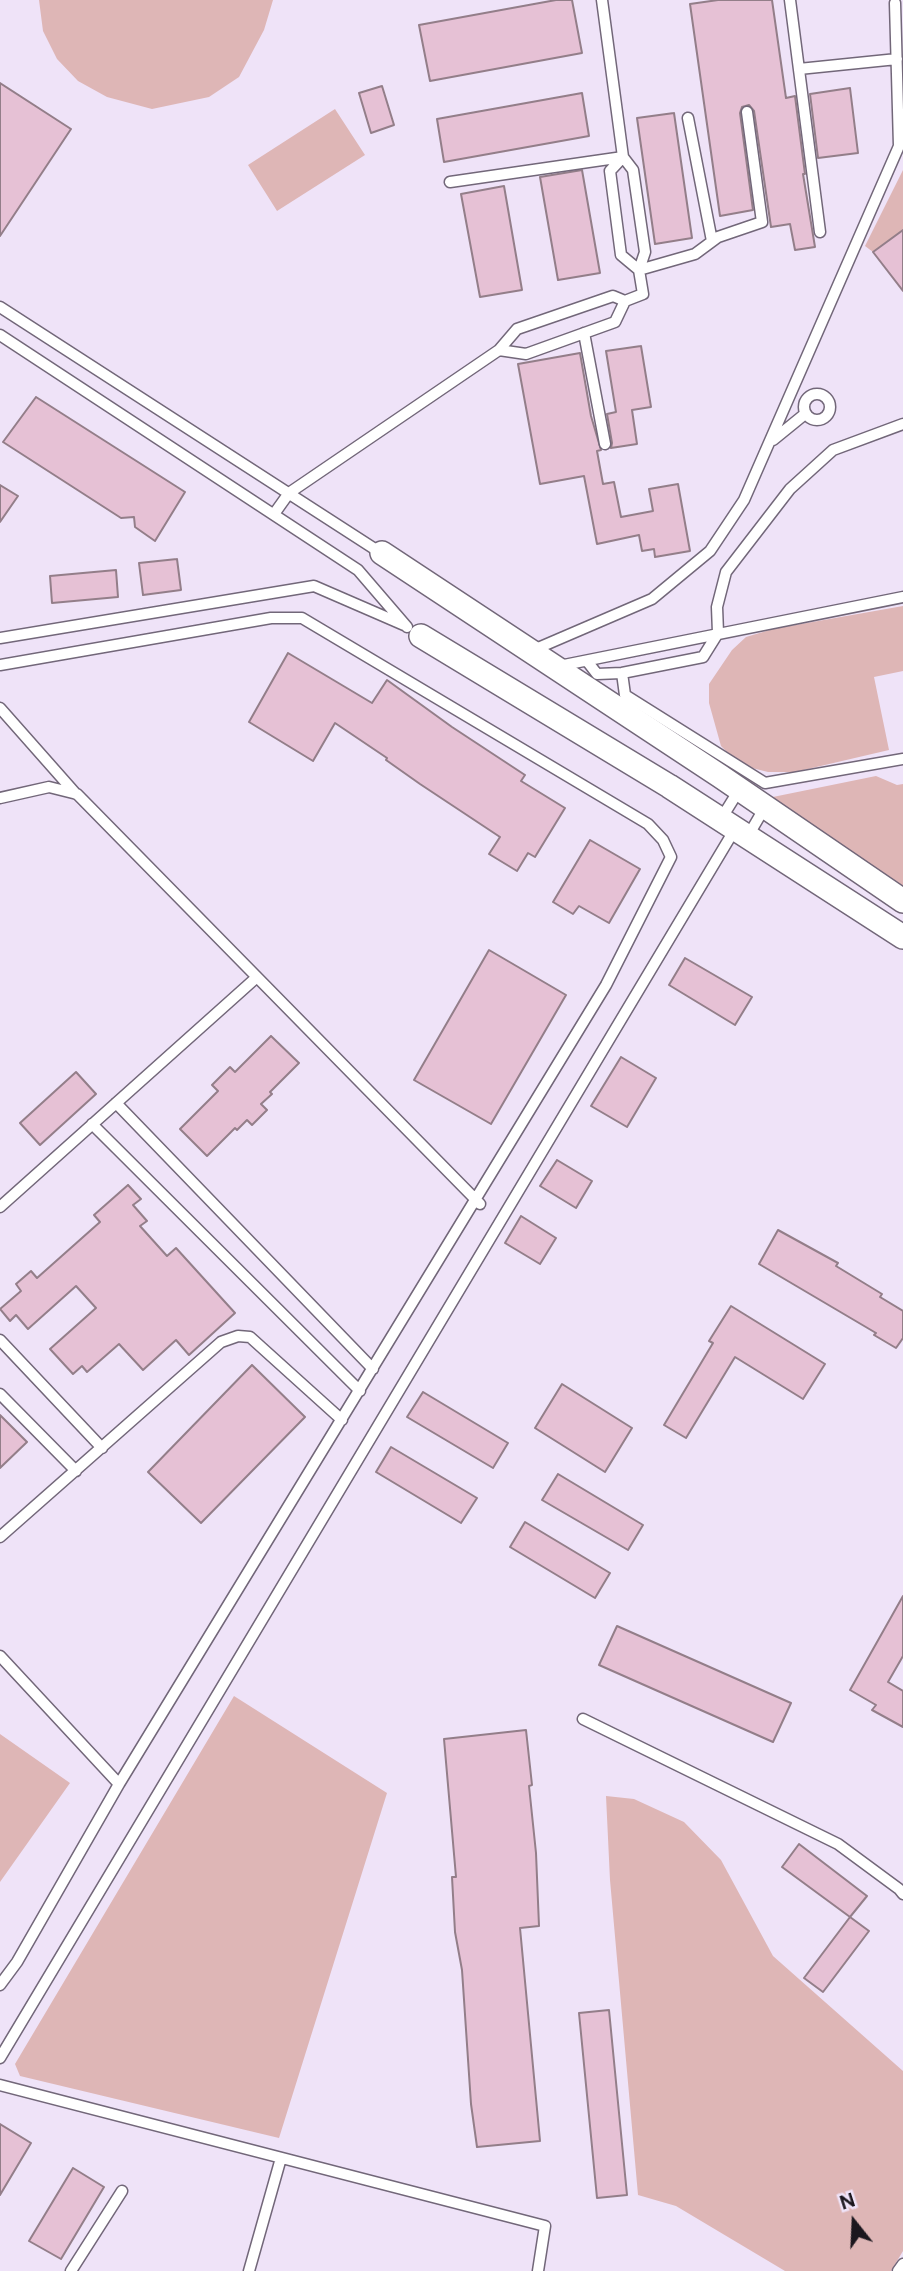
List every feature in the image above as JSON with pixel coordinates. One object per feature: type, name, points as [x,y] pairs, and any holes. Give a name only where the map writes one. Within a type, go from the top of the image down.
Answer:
[{"type":"street","points":[[382,553],[903,901]]},
{"type":"street","points":[[414,631],[734,828],[903,937]]},
{"type":"lane","points":[[499,350],[526,354],[615,322],[625,302],[643,294],[639,270],[645,252],[633,170],[623,157],[602,0]]},
{"type":"lane","points":[[790,0],[820,232]]},
{"type":"lane","points":[[530,651],[652,599],[710,551],[744,500],[901,144],[895,3]]},
{"type":"lane","points":[[799,69],[897,59]]},
{"type":"lane","points":[[639,270],[695,254],[718,237],[762,222],[747,112]]},
{"type":"lane","points":[[688,118],[712,241]]},
{"type":"lane","points":[[450,182],[623,157]]},
{"type":"lane","points":[[623,157],[610,171],[621,255],[639,270]]},
{"type":"lane","points":[[274,514],[289,493],[499,350],[517,329],[613,296],[625,302]]},
{"type":"lane","points":[[0,307],[382,553]]},
{"type":"lane","points":[[584,333],[606,444]]},
{"type":"lane","points":[[0,335],[358,570],[414,631]]},
{"type":"lane","points":[[770,442],[805,414]]},
{"type":"lane","points":[[587,661],[597,674],[622,673],[703,657],[718,633],[717,607],[726,572],[790,489],[833,450],[903,424]]},
{"type":"lane","points":[[0,638],[314,586],[414,631]]},
{"type":"lane","points":[[555,667],[903,597]]},
{"type":"lane","points":[[0,666],[271,618],[302,618],[648,824],[663,840],[671,857],[606,985],[478,1202],[119,1784],[17,1962],[0,1985]]},
{"type":"lane","points":[[622,673],[625,695],[765,783],[903,760]]},
{"type":"lane","points":[[0,708],[77,794],[478,1202]]},
{"type":"lane","points":[[0,798],[49,787],[77,794]]},
{"type":"lane","points":[[0,2059],[734,828],[739,789]]},
{"type":"lane","points":[[734,828],[765,807]]},
{"type":"lane","points":[[0,1207],[257,977]]},
{"type":"lane","points":[[116,1103],[373,1369]]},
{"type":"lane","points":[[92,1124],[360,1391]]},
{"type":"lane","points":[[0,1537],[221,1342],[238,1336],[250,1338],[342,1420]]},
{"type":"lane","points":[[0,1340],[102,1448]]},
{"type":"lane","points":[[0,1394],[76,1471]]},
{"type":"lane","points":[[0,1656],[119,1784]]},
{"type":"lane","points":[[583,1719],[838,1844],[903,1894]]},
{"type":"lane","points":[[0,2085],[545,2226],[538,2271]]},
{"type":"lane","points":[[249,2271],[281,2158]]},
{"type":"lane","points":[[71,2271],[122,2191]]},
{"type":"lane","points":[[898,2271],[903,2264]]},
{"type":"shaded area","points":[[39,0],[273,0],[264,30],[239,77],[209,97],[152,109],[107,97],[78,81],[57,59],[43,31]]},
{"type":"shaded area","points":[[335,109],[365,155],[277,211],[248,165]]},
{"type":"shaded area","points":[[903,170],[903,240],[898,234],[873,252],[865,246]]},
{"type":"shaded area","points":[[903,606],[903,671],[874,677],[889,750],[795,772],[768,772],[736,761],[721,746],[709,703],[709,684],[732,650],[746,637],[773,629]]},
{"type":"shaded area","points":[[876,776],[897,785],[903,784],[903,892],[763,799]]},
{"type":"shaded area","points":[[234,1696],[387,1793],[279,2138],[20,2076],[15,2064]]},
{"type":"shaded area","points":[[0,1734],[70,1783],[0,1882]]},
{"type":"shaded area","points":[[606,1796],[634,1799],[684,1822],[721,1860],[773,1956],[903,2071],[903,2251],[891,2271],[785,2271],[676,2206],[638,2195],[610,1880]]},
{"type":"building","points":[[556,0],[572,0],[582,53],[430,81],[419,25]]},
{"type":"building","points":[[718,0],[772,0],[786,98],[795,96],[803,174],[815,247],[795,250],[790,224],[771,227],[754,111],[749,105],[742,107],[740,113],[753,210],[720,216],[690,4]]},
{"type":"building","points":[[0,83],[71,129],[0,236]]},
{"type":"building","points":[[382,86],[394,125],[371,133],[359,93]]},
{"type":"building","points":[[850,88],[858,153],[818,158],[810,94]]},
{"type":"building","points":[[582,93],[589,136],[444,162],[437,119]]},
{"type":"building","points":[[674,113],[692,238],[655,244],[637,118]]},
{"type":"building","points":[[582,170],[600,273],[558,280],[540,177]]},
{"type":"building","points":[[504,186],[522,290],[480,297],[461,194]]},
{"type":"building","points":[[903,230],[903,291],[873,252]]},
{"type":"building","points":[[641,346],[651,407],[632,410],[637,444],[611,448],[607,414],[616,412],[606,351]]},
{"type":"building","points":[[580,353],[591,416],[601,450],[597,451],[603,484],[614,482],[621,517],[653,511],[649,489],[678,484],[690,551],[655,557],[654,549],[642,551],[639,535],[597,544],[584,476],[540,484],[518,364]]},
{"type":"building","points":[[36,397],[185,492],[155,541],[135,527],[134,517],[121,518],[3,442]]},
{"type":"building","points":[[0,485],[18,496],[0,522]]},
{"type":"building","points":[[177,559],[181,590],[143,595],[139,563]]},
{"type":"building","points":[[116,570],[118,597],[52,603],[50,576]]},
{"type":"building","points":[[288,653],[372,703],[387,680],[525,775],[521,781],[565,808],[535,857],[528,853],[517,871],[489,854],[500,837],[335,723],[313,761],[249,722]]},
{"type":"building","points":[[590,840],[640,869],[609,923],[579,906],[573,914],[553,902]]},
{"type":"building","points":[[489,950],[566,995],[491,1124],[414,1080]]},
{"type":"building","points":[[685,958],[752,997],[735,1025],[669,985]]},
{"type":"building","points":[[271,1036],[299,1063],[261,1104],[267,1110],[252,1125],[247,1120],[237,1130],[235,1128],[207,1156],[180,1129],[218,1091],[212,1085],[230,1067],[235,1072]]},
{"type":"building","points":[[621,1057],[656,1078],[627,1127],[591,1106]]},
{"type":"building","points":[[76,1072],[96,1094],[40,1145],[20,1123]]},
{"type":"building","points":[[557,1160],[592,1181],[576,1208],[540,1186]]},
{"type":"building","points":[[128,1185],[141,1199],[133,1205],[147,1221],[140,1226],[167,1256],[176,1248],[235,1313],[189,1355],[176,1340],[143,1370],[119,1344],[87,1372],[82,1366],[73,1374],[50,1349],[96,1308],[76,1286],[28,1329],[16,1315],[10,1321],[0,1309],[21,1291],[16,1284],[31,1271],[37,1278],[100,1222],[94,1215]]},
{"type":"building","points":[[521,1216],[556,1238],[540,1264],[505,1243]]},
{"type":"building","points":[[778,1230],[838,1263],[836,1266],[882,1294],[880,1297],[903,1311],[903,1338],[896,1348],[874,1335],[876,1333],[759,1264]]},
{"type":"building","points":[[731,1306],[825,1364],[803,1399],[735,1357],[686,1438],[664,1425],[713,1343],[709,1341]]},
{"type":"building","points":[[252,1365],[305,1417],[201,1523],[148,1472]]},
{"type":"building","points":[[562,1384],[632,1428],[605,1472],[535,1428]]},
{"type":"building","points":[[423,1392],[508,1443],[493,1468],[407,1417]]},
{"type":"building","points":[[0,1415],[27,1442],[0,1468]]},
{"type":"building","points":[[391,1447],[477,1498],[461,1523],[376,1472]]},
{"type":"building","points":[[558,1474],[643,1525],[628,1550],[542,1500]]},
{"type":"building","points":[[525,1522],[610,1573],[595,1598],[510,1547]]},
{"type":"building","points":[[903,1596],[903,1656],[888,1682],[903,1691],[903,1727],[872,1710],[876,1705],[850,1690]]},
{"type":"building","points":[[617,1626],[791,1703],[773,1742],[599,1665]]},
{"type":"building","points":[[526,1730],[532,1785],[529,1786],[536,1853],[539,1926],[520,1928],[540,2141],[477,2147],[471,2104],[462,1970],[455,1932],[452,1877],[456,1877],[444,1739]]},
{"type":"building","points":[[799,1844],[867,1896],[850,1917],[782,1867]]},
{"type":"building","points":[[850,1917],[869,1931],[823,1992],[804,1978]]},
{"type":"building","points":[[609,2010],[627,2195],[597,2198],[579,2013]]},
{"type":"building","points":[[0,2124],[31,2143],[0,2195]]},
{"type":"building","points":[[73,2168],[104,2187],[61,2259],[29,2241]]}]
